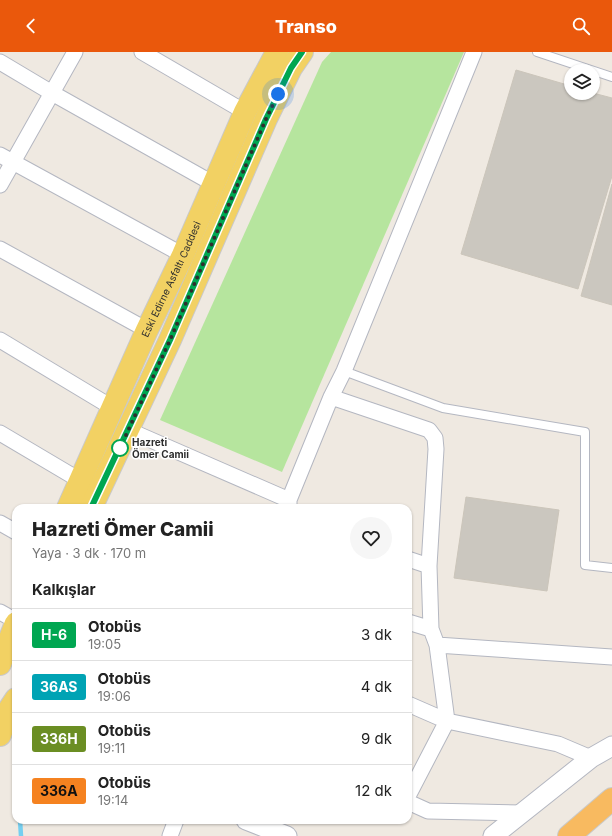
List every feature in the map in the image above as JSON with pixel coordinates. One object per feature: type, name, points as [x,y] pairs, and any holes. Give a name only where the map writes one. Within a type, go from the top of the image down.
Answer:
[{"type":"highway","points":[[569,836],[612,799]]},
{"type":"main road","name":"Eski Edirne Asfaltı Caddesi","points":[[70,504],[147,330],[183,255],[245,112],[276,52]]},
{"type":"main road","points":[[93,504],[170,340],[266,119],[291,68],[302,52]]},
{"type":"main road","points":[[113,408],[128,430]]},
{"type":"main road","points":[[0,664],[12,632]]},
{"type":"main road","points":[[0,735],[11,706]]},
{"type":"street","points":[[0,185],[6,158],[52,93],[75,52]]},
{"type":"street","points":[[142,52],[245,112]]},
{"type":"street","points":[[128,430],[289,504],[331,397],[344,371],[474,52]]},
{"type":"street","points":[[0,62],[214,184]]},
{"type":"street","points":[[6,158],[183,255]]},
{"type":"street","points":[[0,249],[147,330]]},
{"type":"street","points":[[0,340],[113,408]]},
{"type":"street","points":[[331,397],[429,430],[435,438],[436,450],[429,566],[431,629],[437,645],[447,721],[412,788]]},
{"type":"street","points":[[0,433],[81,481]]},
{"type":"street","points":[[0,523],[12,530]]},
{"type":"street","points":[[412,560],[429,566]]},
{"type":"street","points":[[0,612],[12,620]]},
{"type":"street","points":[[412,623],[431,629]]},
{"type":"street","points":[[437,645],[612,657]]},
{"type":"street","points":[[412,706],[447,721],[558,744],[591,758]]},
{"type":"street","points":[[493,836],[591,758],[612,746]]},
{"type":"street","points":[[412,804],[428,811],[521,813]]},
{"type":"street","points":[[170,836],[174,824]]},
{"type":"street","points":[[256,824],[287,836]]},
{"type":"lane","points":[[537,52],[612,77]]},
{"type":"lane","points":[[344,371],[443,408],[585,432],[586,565],[612,568]]},
{"type":"green space","points":[[331,52],[464,52],[282,472],[160,420],[322,62]]},
{"type":"building","points":[[516,70],[564,84],[564,100],[600,100],[600,95],[612,98],[612,176],[578,289],[461,254]]},
{"type":"building","points":[[612,184],[612,305],[581,296]]},
{"type":"building","points":[[466,497],[559,510],[547,591],[454,578]]},
{"type":"waterway","points":[[20,824],[21,836]]},
{"type":"bus line","name":"H-6","points":[[93,504],[170,340],[266,119],[291,68],[302,52]]},
{"type":"place","name":"Hazreti Ömer Camii","points":[[120,448]]},
{"type":"route","points":[[120,448],[170,340],[278,94]]}]
